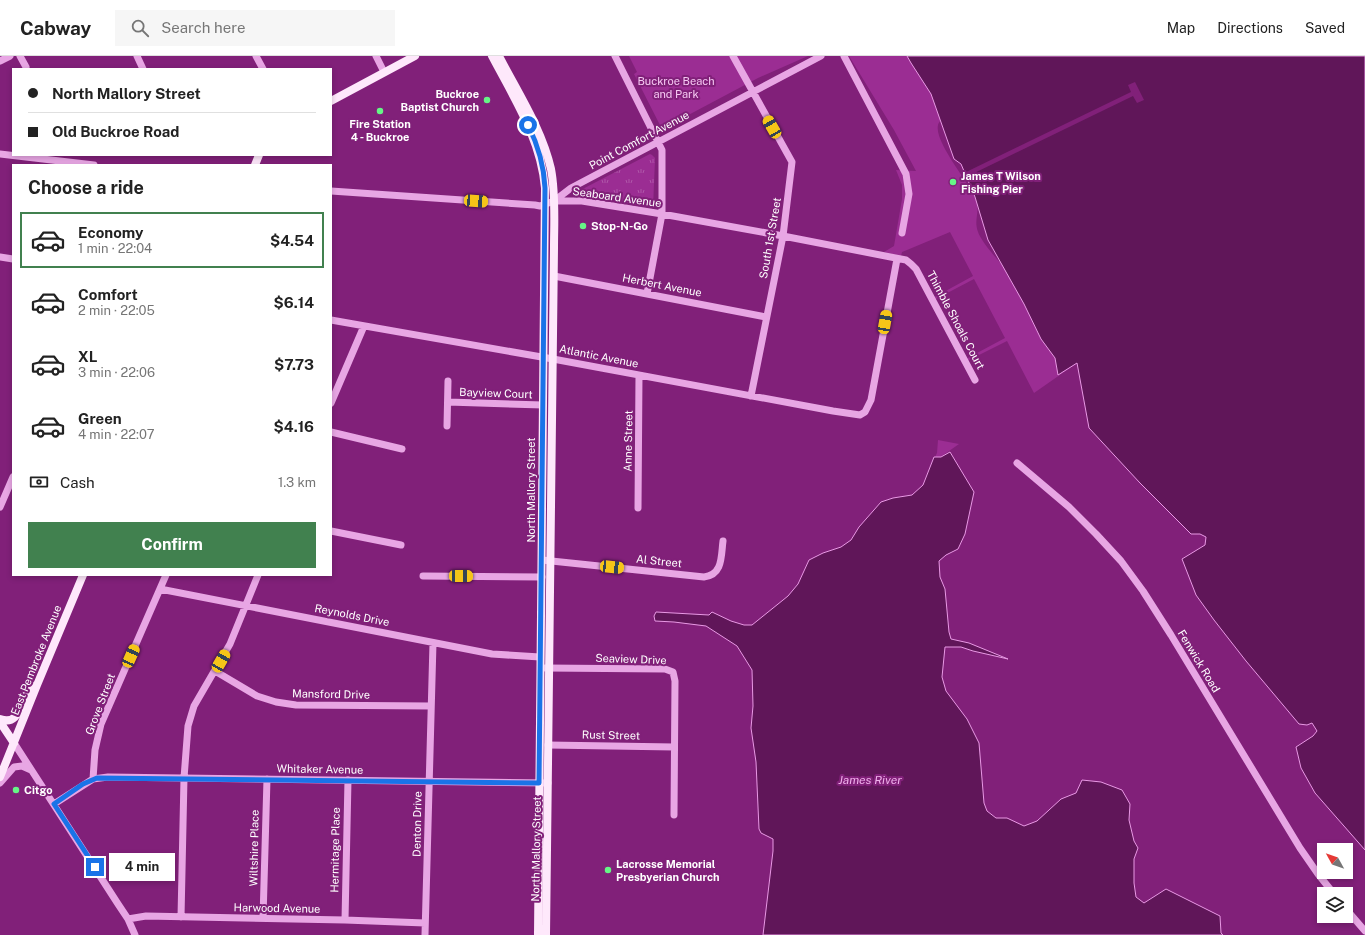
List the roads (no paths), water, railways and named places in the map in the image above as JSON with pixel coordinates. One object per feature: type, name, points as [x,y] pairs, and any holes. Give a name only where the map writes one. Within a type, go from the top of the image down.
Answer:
[{"type":"main road","points":[[332,100],[415,56]]},
{"type":"main road","name":"North Mallory Street","points":[[492,56],[533,135],[543,168],[545,204],[540,657],[545,668],[548,746],[543,783],[546,935]]},
{"type":"main road","name":"North Mallory Street","points":[[499,56],[542,139],[551,170],[554,201],[551,560],[545,668],[538,935]]},
{"type":"main road","name":"East Pembroke Avenue","points":[[0,777],[84,576]]},
{"type":"main road","points":[[0,719],[8,721],[14,718],[18,713],[27,692],[37,685]]},
{"type":"main road","points":[[0,722],[14,743]]},
{"type":"street","points":[[0,62],[10,56]]},
{"type":"street","points":[[20,56],[26,67]]},
{"type":"street","points":[[137,56],[143,68]]},
{"type":"street","points":[[256,56],[262,68]]},
{"type":"street","points":[[376,56],[384,72]]},
{"type":"street","points":[[615,56],[662,150],[662,214],[647,294]]},
{"type":"street","name":"South 1st Street","points":[[733,56],[792,162],[783,236],[751,396]]},
{"type":"street","name":"Point Comfort Avenue","points":[[554,201],[571,188],[821,56]]},
{"type":"street","points":[[844,56],[906,174],[909,194],[902,233]]},
{"type":"street","points":[[0,154],[12,155]]},
{"type":"street","points":[[17,156],[85,164]]},
{"type":"street","name":"Seaboard Avenue","points":[[332,191],[535,205],[554,201],[582,201],[783,236],[896,259]]},
{"type":"street","points":[[1,259],[12,259]]},
{"type":"street","name":"Atlantic Avenue","points":[[332,320],[856,415],[862,414],[871,400],[896,259]]},
{"type":"street","name":"Thimble Shoals Court","points":[[896,259],[909,262],[916,269],[975,380]]},
{"type":"street","name":"Herbert Avenue","points":[[554,276],[766,317]]},
{"type":"street","points":[[332,401],[364,326]]},
{"type":"street","name":"Anne Street","points":[[638,508],[640,375]]},
{"type":"street","name":"Bayview Court","points":[[447,426],[448,381]]},
{"type":"street","name":"Bayview Court","points":[[448,402],[543,405]]},
{"type":"street","points":[[332,432],[402,449]]},
{"type":"street","name":"Fenwick Road","points":[[1017,463],[1069,507],[1122,561],[1171,635],[1300,848],[1328,887]]},
{"type":"street","points":[[0,508],[12,479]]},
{"type":"street","points":[[332,531],[401,545]]},
{"type":"street","name":"Al Street","points":[[542,560],[704,577],[714,574],[718,569],[723,541]]},
{"type":"street","name":"Grove Street","points":[[93,779],[95,750],[101,724],[166,576]]},
{"type":"street","points":[[181,917],[184,778],[186,735],[190,716],[194,706],[230,644],[258,576]]},
{"type":"street","points":[[423,576],[542,577]]},
{"type":"street","name":"Reynolds Drive","points":[[160,589],[492,654],[540,657]]},
{"type":"street","name":"Denton Drive","points":[[425,935],[433,642]]},
{"type":"street","name":"Seaview Drive","points":[[545,668],[665,669],[669,670],[675,676],[674,814]]},
{"type":"street","name":"Mansford Drive","points":[[215,671],[257,696],[276,702],[296,705],[431,706]]},
{"type":"street","points":[[14,743],[128,919],[135,935]]},
{"type":"street","name":"Rust Street","points":[[548,746],[674,747]]},
{"type":"street","points":[[0,783],[14,767],[22,766],[32,770]]},
{"type":"street","name":"Whitaker Avenue","points":[[93,779],[108,777],[543,783]]},
{"type":"street","points":[[54,804],[93,779]]},
{"type":"street","name":"Wiltshire Place","points":[[263,918],[267,779]]},
{"type":"street","name":"Hermitage Place","points":[[345,920],[348,780]]},
{"type":"street","name":"Harwood Avenue","points":[[128,919],[141,916],[425,923]]},
{"type":"street","points":[[1353,917],[1365,931]]},
{"type":"water","points":[[907,56],[1365,56],[1365,850],[1315,793],[1301,768],[1296,747],[1313,736],[1317,731],[1312,723],[1307,725],[1299,724],[1246,661],[1196,595],[1182,559],[1205,545],[1206,537],[1200,534],[1191,534],[1140,483],[1089,428],[1077,363],[1058,375],[1055,358],[1041,339],[1024,304],[988,240],[975,197],[961,164],[954,159],[931,94]]},
{"type":"water","name":"James River","points":[[950,452],[974,492],[965,534],[958,549],[946,555],[939,561],[940,577],[945,589],[949,632],[951,639],[969,643],[1008,659],[961,647],[945,647],[942,677],[946,691],[967,719],[979,743],[984,803],[987,811],[996,818],[1007,818],[1024,826],[1037,821],[1061,799],[1076,793],[1082,780],[1101,782],[1122,790],[1130,804],[1129,820],[1134,841],[1138,848],[1134,859],[1134,883],[1136,897],[1144,903],[1166,889],[1220,916],[1221,933],[1223,935],[763,935],[773,851],[773,839],[761,833],[759,829],[756,762],[751,728],[753,706],[752,670],[737,646],[706,626],[655,621],[654,616],[656,612],[709,615],[712,612],[731,621],[744,625],[752,625],[788,596],[798,584],[809,560],[823,553],[841,547],[851,540],[859,527],[881,502],[893,498],[912,495],[923,485],[934,457],[941,457]]},
{"type":"place","name":"Buckroe Baptist Church","points":[[487,100]]},
{"type":"place","name":"Fire Station 4 - Buckroe","points":[[380,111]]},
{"type":"place","name":"James T Wilson Fishing Pier","points":[[953,182]]},
{"type":"place","name":"Stop-N-Go","points":[[583,226]]},
{"type":"place","name":"Citgo","points":[[16,790]]},
{"type":"place","name":"Lacrosse Memorial Presbyerian Church","points":[[608,870]]},
{"type":"park label","name":"Buckroe Beach and Park","points":[[676,87]]}]
